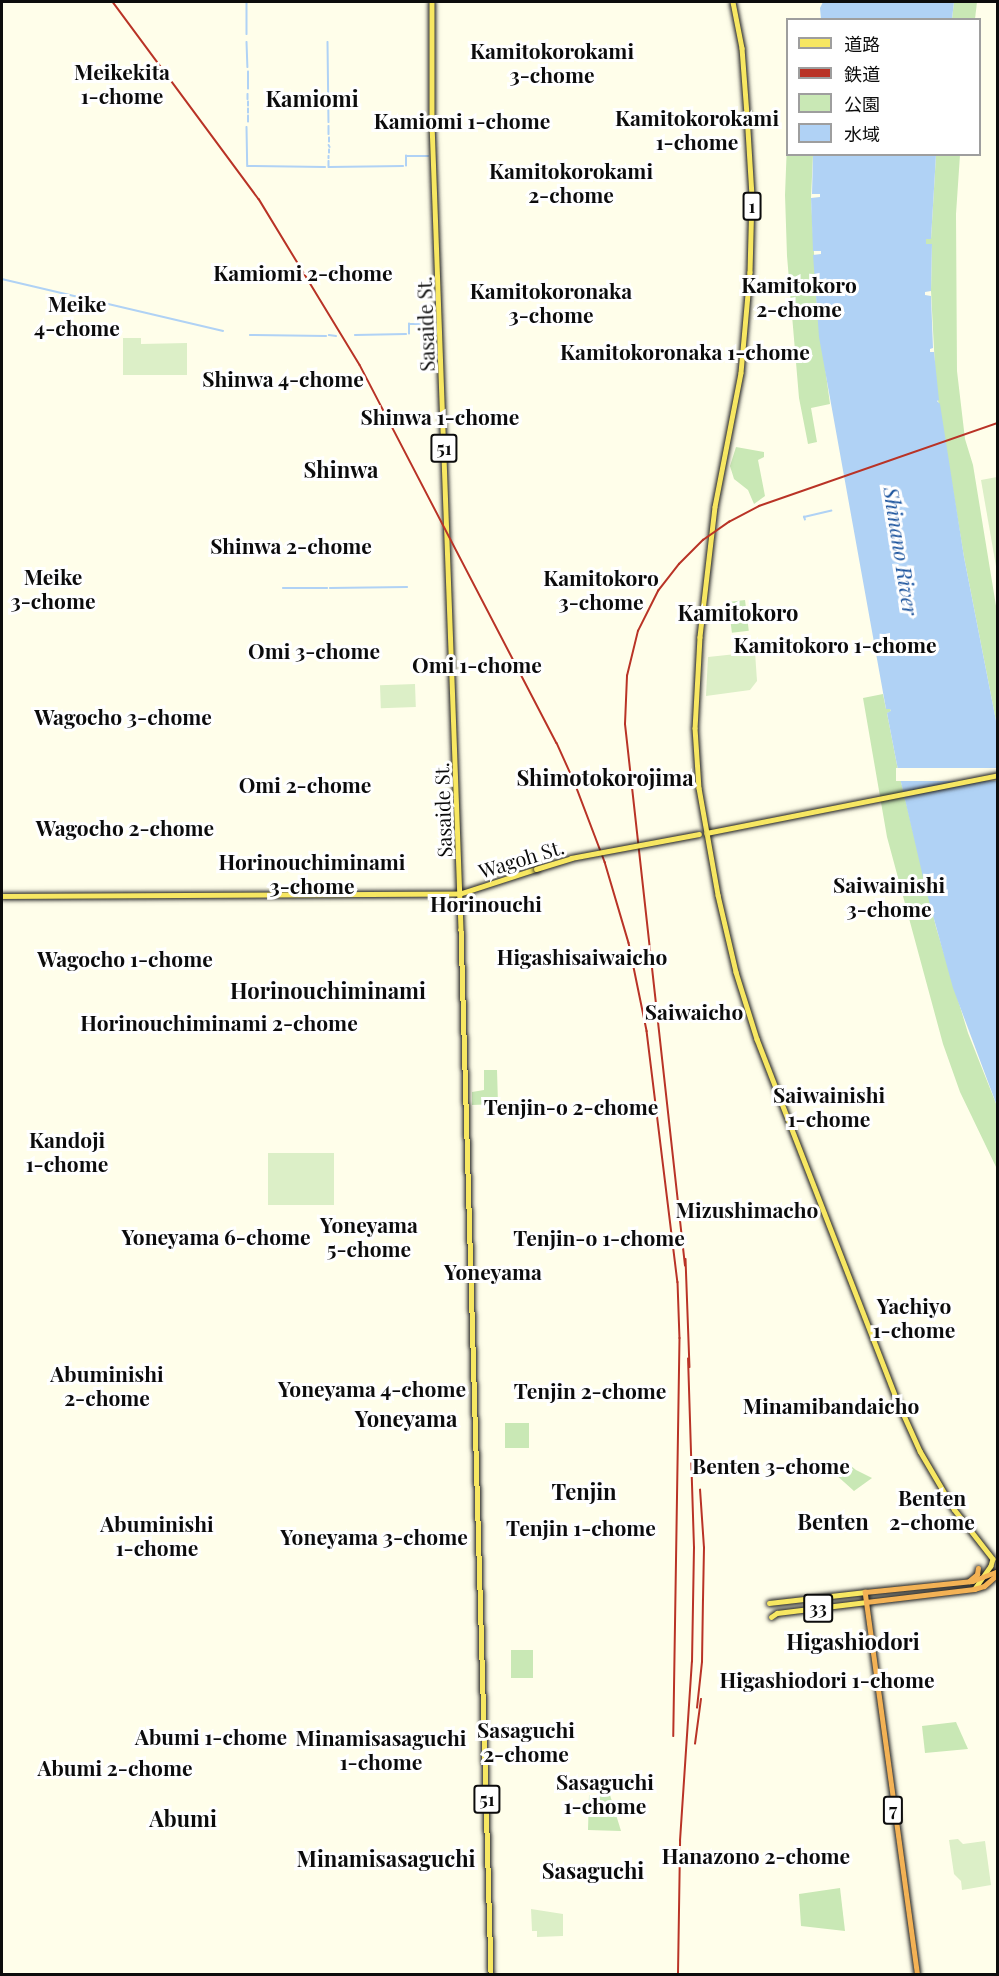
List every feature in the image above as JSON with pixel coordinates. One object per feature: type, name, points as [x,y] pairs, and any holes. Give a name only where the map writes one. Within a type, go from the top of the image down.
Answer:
[{"type":"highway","points":[[967,1582],[976,1575],[978,1568]]},
{"type":"highway","points":[[865,1592],[967,1582],[998,1572]]},
{"type":"highway","points":[[866,1602],[974,1589],[986,1584],[998,1572]]},
{"type":"highway","name":"7","points":[[865,1592],[916,1974]]},
{"type":"main road","name":"Sasaide St.","points":[[432,2],[432,123],[459,894],[491,1974]]},
{"type":"main road","name":"1","points":[[733,2],[742,48],[747,114],[752,196],[751,260],[742,369],[712,524],[695,690],[699,788],[706,832],[736,972],[757,1040],[898,1402],[920,1451],[959,1516],[992,1557],[990,1568]]},
{"type":"main road","name":"Wagoh St.","points":[[2,896],[459,894],[571,858],[998,775]]},
{"type":"main road","points":[[978,1568],[990,1568]]},
{"type":"main road","points":[[974,1589],[990,1568]]},
{"type":"main road","name":"33","points":[[769,1603],[865,1592]]},
{"type":"main road","name":"33","points":[[771,1617],[777,1613],[866,1602]]},
{"type":"green space","points":[[954,2],[977,2],[975,18],[952,18]]},
{"type":"green space","points":[[786,156],[813,156],[811,198],[817,307],[830,404],[811,408],[817,442],[808,444],[799,398],[787,256]]},
{"type":"green space","points":[[936,156],[960,156],[956,214],[957,371],[965,439],[973,465],[997,612],[997,726],[964,557],[936,388],[931,291],[932,244],[926,244],[926,239],[931,239]]},
{"type":"green space","points":[[123,338],[141,338],[141,344],[187,343],[187,375],[123,375]]},
{"type":"green space","points":[[736,447],[764,452],[764,457],[758,460],[765,496],[754,504],[748,490],[734,479],[730,466]]},
{"type":"green space","points":[[998,477],[997,572],[981,480]]},
{"type":"green space","points":[[745,600],[749,631],[732,633],[728,602]]},
{"type":"green space","points":[[755,652],[757,681],[750,690],[706,696],[708,657]]},
{"type":"green space","points":[[415,684],[416,707],[381,708],[380,685]]},
{"type":"green space","points":[[883,694],[886,709],[890,708],[891,712],[887,713],[897,765],[936,927],[968,1033],[997,1106],[997,1169],[960,1092],[943,1044],[887,837],[863,698]]},
{"type":"green space","points":[[484,1070],[497,1070],[498,1104],[472,1105],[472,1092],[484,1090]]},
{"type":"green space","points":[[268,1153],[334,1153],[334,1205],[268,1205]]},
{"type":"green space","points":[[505,1423],[529,1423],[529,1448],[505,1448]]},
{"type":"green space","points":[[846,1462],[872,1478],[854,1491],[834,1473]]},
{"type":"green space","points":[[511,1650],[533,1650],[533,1678],[511,1678]]},
{"type":"green space","points":[[956,1722],[968,1749],[925,1753],[922,1726]]},
{"type":"green space","points":[[589,1795],[610,1795],[621,1831],[588,1830]]},
{"type":"green space","points":[[958,1839],[963,1844],[985,1841],[991,1885],[962,1890],[961,1881],[954,1874],[949,1840]]},
{"type":"green space","points":[[840,1888],[845,1931],[801,1926],[799,1894]]},
{"type":"green space","points":[[531,1909],[563,1914],[563,1936],[537,1937],[537,1931],[532,1931]]},
{"type":"water","points":[[823,2],[954,2],[952,18],[821,18],[820,8]]},
{"type":"water","name":"Shinano River","points":[[813,156],[936,156],[931,239],[926,239],[926,244],[932,244],[931,291],[925,292],[925,295],[931,296],[933,348],[930,352],[934,352],[939,400],[937,401],[940,404],[964,557],[997,726],[997,1106],[953,988],[926,890],[897,765],[887,713],[891,711],[886,709],[819,337],[813,255],[821,254],[821,251],[813,251],[811,198],[820,197],[820,194],[812,194]]},
{"type":"pier","points":[[896,768],[997,768],[997,781],[896,781]]},
{"type":"waterway","points":[[247,2],[247,34]]},
{"type":"waterway","points":[[247,42],[248,67]]},
{"type":"waterway","points":[[328,42],[329,122]]},
{"type":"waterway","points":[[248,72],[248,89]]},
{"type":"waterway","points":[[248,94],[248,99]]},
{"type":"waterway","points":[[248,116],[248,122]]},
{"type":"waterway","points":[[329,126],[329,134]]},
{"type":"waterway","points":[[247,127],[248,166],[325,167]]},
{"type":"waterway","points":[[406,166],[406,156],[428,156]]},
{"type":"waterway","points":[[329,161],[329,167],[403,166]]},
{"type":"waterway","points":[[2,279],[223,331]]},
{"type":"waterway","points":[[409,334],[409,324],[434,324]]},
{"type":"waterway","points":[[355,335],[406,334]]},
{"type":"waterway","points":[[250,335],[326,336]]},
{"type":"waterway","points":[[329,335],[336,336]]},
{"type":"waterway","points":[[805,520],[804,517],[831,511]]},
{"type":"waterway","points":[[330,588],[407,587]]},
{"type":"waterway","points":[[283,588],[327,588]]},
{"type":"railway","points":[[113,2],[259,199],[360,365],[557,743],[605,862],[629,943],[647,1031],[678,1282],[680,1338],[674,1736]]},
{"type":"railway","points":[[685,1266],[625,724],[627,676],[638,631],[658,591],[679,564],[703,540],[729,522],[759,506],[998,423]]},
{"type":"railway","points":[[686,1259],[690,1367]]},
{"type":"railway","points":[[678,1974],[680,1841],[692,1662],[694,1548],[688,1359]]},
{"type":"railway","points":[[697,1708],[702,1662],[704,1548],[700,1490]]},
{"type":"railway","points":[[695,1744],[701,1699]]},
{"type":"district","name":"Kamitokorokami 3-chome","points":[[552,62]]},
{"type":"district","name":"Meikekita 1-chome","points":[[122,83]]},
{"type":"district","name":"Kamiomi","points":[[312,99]]},
{"type":"district","name":"Kamiomi 1-chome","points":[[462,120]]},
{"type":"district","name":"Kamitokorokami 1-chome","points":[[697,129]]},
{"type":"district","name":"Kamitokorokami 2-chome","points":[[571,182]]},
{"type":"district","name":"Kamiomi 2-chome","points":[[303,272]]},
{"type":"district","name":"Kamitokoro 2-chome","points":[[799,296]]},
{"type":"district","name":"Kamitokoronaka 3-chome","points":[[551,302]]},
{"type":"district","name":"Meike 4-chome","points":[[77,315]]},
{"type":"district","name":"Kamitokoronaka 1-chome","points":[[685,351]]},
{"type":"district","name":"Shinwa 4-chome","points":[[283,378]]},
{"type":"district","name":"Shinwa 1-chome","points":[[440,416]]},
{"type":"district","name":"Shinwa","points":[[341,470]]},
{"type":"district","name":"Shinwa 2-chome","points":[[291,545]]},
{"type":"district","name":"Meike 3-chome","points":[[53,588]]},
{"type":"district","name":"Kamitokoro 3-chome","points":[[601,589]]},
{"type":"district","name":"Kamitokoro","points":[[738,613]]},
{"type":"district","name":"Kamitokoro 1-chome","points":[[835,644]]},
{"type":"district","name":"Omi 3-chome","points":[[314,650]]},
{"type":"district","name":"Omi 1-chome","points":[[477,664]]},
{"type":"district","name":"Wagocho 3-chome","points":[[123,716]]},
{"type":"district","name":"Shimotokorojima","points":[[605,778]]},
{"type":"district","name":"Omi 2-chome","points":[[305,784]]},
{"type":"district","name":"Wagocho 2-chome","points":[[125,827]]},
{"type":"district","name":"Horinouchiminami 3-chome","points":[[312,873]]},
{"type":"district","name":"Saiwainishi 3-chome","points":[[889,896]]},
{"type":"district","name":"Horinouchi","points":[[486,903]]},
{"type":"district","name":"Higashisaiwaicho","points":[[582,956]]},
{"type":"district","name":"Wagocho 1-chome","points":[[125,958]]},
{"type":"district","name":"Horinouchiminami","points":[[328,991]]},
{"type":"district","name":"Saiwaicho","points":[[694,1011]]},
{"type":"district","name":"Horinouchiminami 2-chome","points":[[219,1022]]},
{"type":"district","name":"Tenjin-o 2-chome","points":[[571,1106]]},
{"type":"district","name":"Saiwainishi 1-chome","points":[[829,1106]]},
{"type":"district","name":"Kandoji 1-chome","points":[[67,1151]]},
{"type":"district","name":"Mizushimacho","points":[[747,1209]]},
{"type":"district","name":"Yoneyama 6-chome","points":[[216,1236]]},
{"type":"district","name":"Yoneyama 5-chome","points":[[369,1236]]},
{"type":"district","name":"Tenjin-o 1-chome","points":[[599,1237]]},
{"type":"district","name":"Yoneyama","points":[[493,1271]]},
{"type":"district","name":"Yachiyo 1-chome","points":[[914,1317]]},
{"type":"district","name":"Abuminishi 2-chome","points":[[107,1385]]},
{"type":"district","name":"Yoneyama 4-chome","points":[[372,1388]]},
{"type":"district","name":"Tenjin 2-chome","points":[[590,1390]]},
{"type":"district","name":"Minamibandaicho","points":[[831,1405]]},
{"type":"district","name":"Yoneyama","points":[[406,1419]]},
{"type":"district","name":"Benten 3-chome","points":[[771,1465]]},
{"type":"district","name":"Tenjin","points":[[584,1492]]},
{"type":"district","name":"Benten 2-chome","points":[[932,1509]]},
{"type":"district","name":"Benten","points":[[833,1522]]},
{"type":"district","name":"Tenjin 1-chome","points":[[581,1527]]},
{"type":"district","name":"Abuminishi 1-chome","points":[[157,1535]]},
{"type":"district","name":"Yoneyama 3-chome","points":[[374,1536]]},
{"type":"district","name":"Higashiodori","points":[[853,1642]]},
{"type":"district","name":"Higashiodori 1-chome","points":[[827,1679]]},
{"type":"district","name":"Abumi 1-chome","points":[[211,1736]]},
{"type":"district","name":"Sasaguchi 2-chome","points":[[526,1741]]},
{"type":"district","name":"Minamisasaguchi 1-chome","points":[[381,1749]]},
{"type":"district","name":"Abumi 2-chome","points":[[115,1767]]},
{"type":"district","name":"Sasaguchi 1-chome","points":[[605,1793]]},
{"type":"district","name":"Abumi","points":[[183,1819]]},
{"type":"district","name":"Hanazono 2-chome","points":[[756,1855]]},
{"type":"district","name":"Minamisasaguchi","points":[[386,1859]]},
{"type":"district","name":"Sasaguchi","points":[[593,1871]]}]
